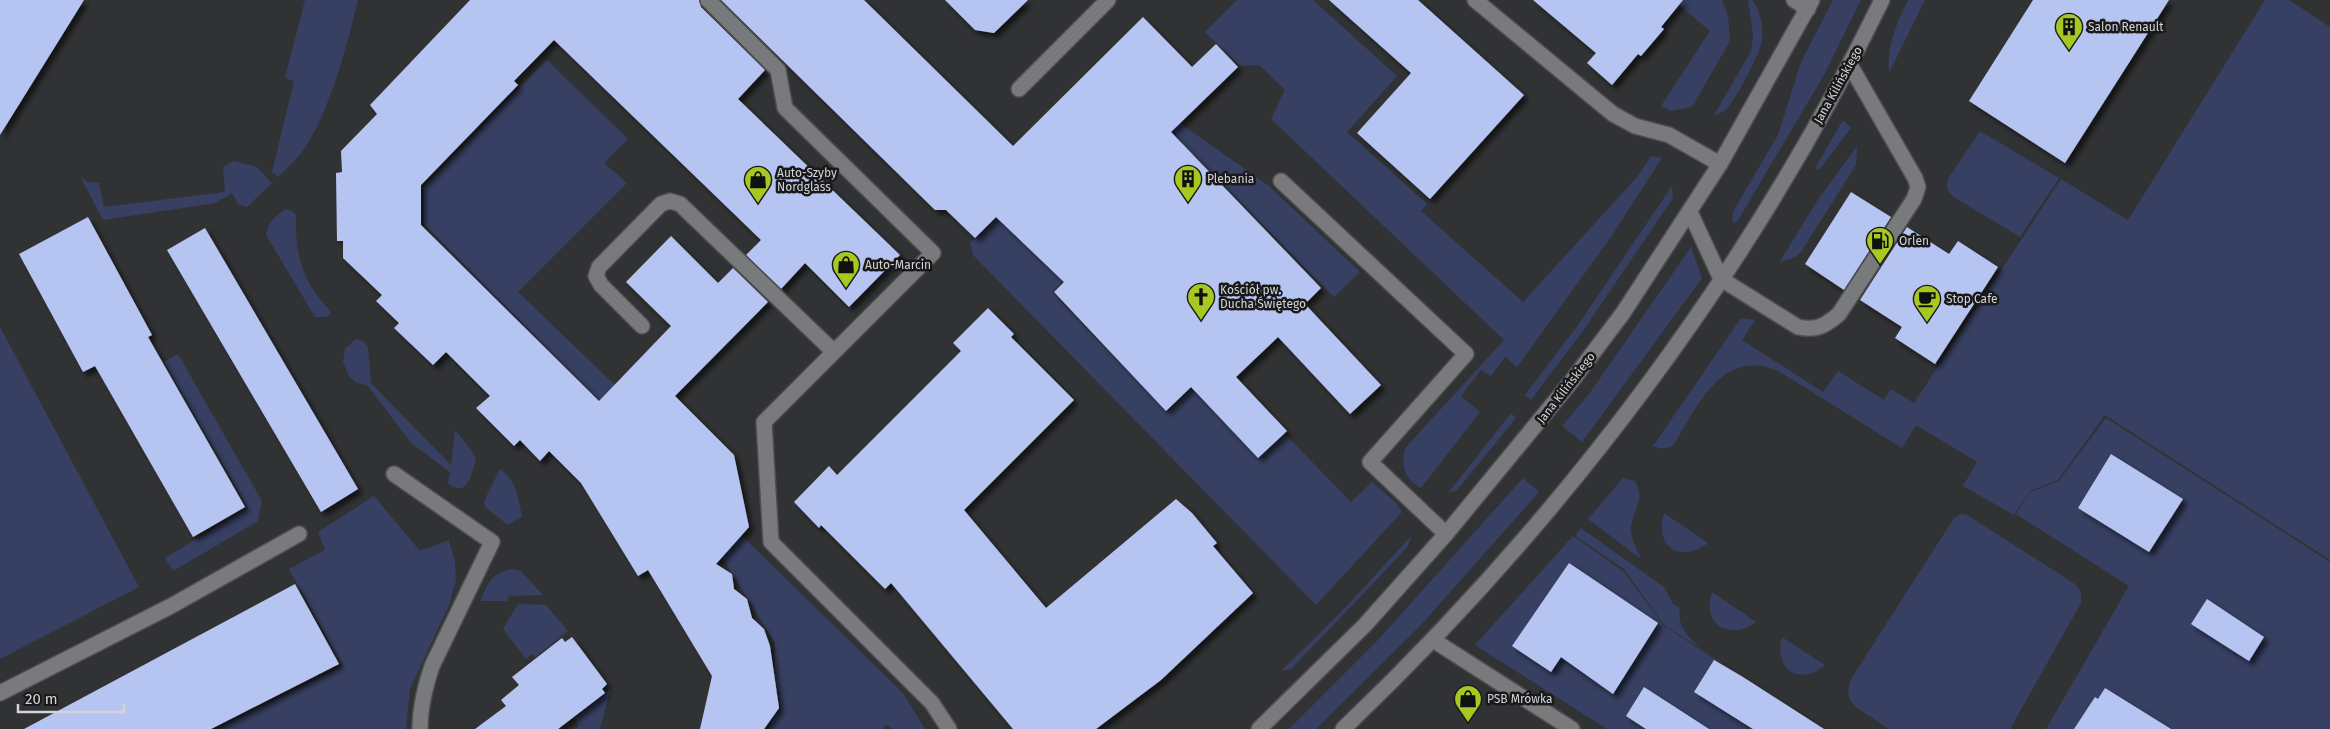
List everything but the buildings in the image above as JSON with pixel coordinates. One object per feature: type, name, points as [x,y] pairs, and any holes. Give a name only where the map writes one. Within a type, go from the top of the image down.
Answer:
[{"type":"street","points":[[708,0],[778,70],[785,108],[933,253],[764,422],[771,542],[932,703],[949,729]]},
{"type":"street","points":[[1018,89],[1108,0]]},
{"type":"street","points":[[1475,0],[1612,114],[1635,126],[1669,135],[1720,164]]},
{"type":"street","points":[[1794,0],[1810,5]]},
{"type":"street","name":"Jana Kilińskiego","points":[[1343,729],[1433,640],[1494,575],[1601,446],[1721,279],[1794,163],[1850,65],[1882,0]]},
{"type":"street","name":"Jana Kilińskiego","points":[[1259,729],[1365,625],[1446,534],[1572,382],[1623,313],[1690,212],[1720,164],[1810,5]]},
{"type":"street","points":[[1690,212],[1721,279],[1798,327],[1812,330],[1826,325],[1839,314],[1914,199],[1918,187],[1915,178],[1850,65]]},
{"type":"street","points":[[1281,181],[1466,354],[1370,462],[1446,534]]},
{"type":"street","points":[[642,326],[601,285],[596,276],[599,268],[661,204],[670,201],[680,204],[834,352]]},
{"type":"street","points":[[394,474],[492,542],[432,666],[424,688],[420,711],[420,729]]},
{"type":"street","points":[[0,693],[171,606],[299,534]]},
{"type":"street","points":[[1433,640],[1572,729]]},
{"type":"shaded area","points":[[305,0],[358,0],[343,58],[320,120],[302,152],[278,177],[272,172],[294,81],[285,78]]},
{"type":"shaded area","points":[[1237,0],[1313,0],[1397,76],[1347,132],[1427,204],[1421,211],[1523,302],[1637,177],[1651,156],[1662,158],[1611,237],[1517,367],[1505,357],[1491,376],[1481,370],[1461,396],[1480,412],[1421,488],[1411,481],[1405,472],[1403,461],[1405,448],[1504,340],[1271,119],[1285,90],[1259,65],[1240,66],[1205,32]]},
{"type":"shaded area","points":[[1673,0],[1722,0],[1728,16],[1730,41],[1692,107],[1670,111],[1661,106],[1710,31]]},
{"type":"shaded area","points":[[1748,0],[1752,0],[1755,4],[1761,19],[1762,40],[1748,74],[1733,101],[1726,109],[1713,117],[1751,51],[1753,35]]},
{"type":"shaded area","points":[[1833,0],[1861,0],[1824,75],[1737,222],[1733,223],[1732,217],[1735,208],[1778,135],[1801,62]]},
{"type":"shaded area","points":[[1908,0],[1925,0],[1889,73],[1889,54],[1893,35]]},
{"type":"shaded area","points":[[2265,0],[2289,0],[2330,27],[2330,560],[2105,415],[2058,480],[2030,491],[2014,515],[1963,486],[1977,462],[1916,425],[1902,448],[1780,372],[1760,366],[1743,367],[1728,373],[1715,383],[1703,397],[1674,444],[1664,448],[1653,446],[1741,318],[1755,320],[1742,340],[1823,392],[1838,371],[1884,400],[1891,389],[1914,403],[2061,179],[2128,220]]},
{"type":"shaded area","points":[[547,60],[628,139],[604,163],[627,183],[518,292],[643,412],[626,427],[424,224],[424,186]]},
{"type":"shaded area","points":[[1128,85],[1155,97],[1181,124],[1269,186],[1360,272],[1334,297],[1193,154],[1052,292],[1167,412],[1191,388],[1258,458],[1285,434],[1351,502],[1372,482],[1396,503],[1402,512],[1316,605],[973,255],[970,243]]},
{"type":"shaded area","points":[[1843,120],[1851,128],[1819,170],[1815,168]]},
{"type":"shaded area","points":[[1980,131],[2059,178],[2020,237],[1952,196],[1948,189],[1949,177]]},
{"type":"shaded area","points":[[1857,146],[1856,165],[1801,252],[1795,257],[1779,263],[1817,201]]},
{"type":"shaded area","points":[[234,161],[257,167],[272,183],[247,207],[238,204],[232,193],[216,203],[103,220],[80,176],[87,182],[99,183],[104,207],[225,192],[223,167]]},
{"type":"shaded area","points":[[1672,186],[1673,198],[1583,331],[1531,400],[1525,395],[1578,325]]},
{"type":"shaded area","points":[[286,209],[296,215],[297,246],[302,266],[310,285],[331,313],[327,317],[315,317],[266,235],[268,227],[273,220]]},
{"type":"shaded area","points":[[1691,247],[1702,278],[1582,442],[1562,426],[1589,394]]},
{"type":"shaded area","points":[[0,327],[139,587],[0,659]]},
{"type":"shaded area","points":[[356,339],[363,341],[368,347],[371,383],[451,465],[455,430],[472,451],[476,459],[465,486],[455,488],[448,484],[450,472],[411,443],[368,386],[355,382],[349,376],[343,362],[345,349]]},
{"type":"shaded area","points":[[178,354],[262,501],[258,521],[173,571],[165,558],[248,508],[164,362]]},
{"type":"shaded area","points":[[1511,413],[1516,418],[1457,490],[1448,493]]},
{"type":"shaded area","points":[[2106,418],[2330,562],[2330,729],[2046,729],[2129,586],[2016,514],[2030,492],[2059,481]]},
{"type":"shaded area","points":[[500,469],[513,484],[522,517],[508,525],[485,507],[484,501]]},
{"type":"shaded area","points":[[682,477],[903,693],[925,729],[893,729],[887,725],[882,729],[769,729],[772,718],[781,709],[778,690],[774,689],[775,643],[705,529]]},
{"type":"shaded area","points":[[1523,478],[1539,492],[1420,626],[1316,729],[1289,729],[1378,640]]},
{"type":"shaded area","points":[[1623,478],[1635,481],[1638,488],[1640,498],[1632,521],[1631,531],[1641,559],[1588,519]]},
{"type":"shaded area","points":[[374,496],[420,551],[449,540],[455,562],[456,580],[449,605],[410,689],[406,729],[217,729],[343,666],[289,569],[325,550],[318,532]]},
{"type":"shaded area","points":[[1664,513],[1708,543],[1688,552],[1679,552],[1672,549],[1666,543],[1663,535]]},
{"type":"shaded area","points":[[1961,514],[1967,515],[2075,584],[2081,592],[2081,603],[2010,729],[1889,729],[1857,708],[1850,700],[1848,691],[1851,679],[1954,518]]},
{"type":"shaded area","points":[[1581,528],[1664,587],[1673,604],[1680,608],[1681,625],[1699,647],[1665,626],[1624,569],[1575,536]]},
{"type":"shaded area","points":[[1411,536],[1408,546],[1291,669],[1281,671],[1344,609]]},
{"type":"shaded area","points":[[1573,536],[1623,571],[1664,626],[1823,729],[1607,729],[1475,645]]},
{"type":"shaded area","points":[[512,569],[521,571],[543,595],[509,596],[507,601],[480,601],[495,576]]},
{"type":"shaded area","points":[[1712,592],[1756,622],[1746,628],[1737,630],[1728,630],[1720,626],[1714,621],[1711,613]]},
{"type":"shaded area","points":[[518,604],[546,605],[568,631],[535,657],[532,654],[526,659],[503,629]]},
{"type":"shaded area","points":[[1782,637],[1825,665],[1816,671],[1806,674],[1798,674],[1791,671],[1785,666],[1781,658]]},
{"type":"shaded area","points":[[610,690],[600,729],[575,729],[579,726],[574,719]]},
{"type":"place","name":"Salon Renault","points":[[2069,51]]},
{"type":"place","name":"Plebania","points":[[1188,203]]},
{"type":"place","name":"Auto-Szyby Nordglass","points":[[758,204]]},
{"type":"place","name":"Orlen","points":[[1880,265]]},
{"type":"place","name":"Auto-Marcin","points":[[846,289]]},
{"type":"place","name":"Kościół pw. Ducha Świętego","points":[[1201,321]]},
{"type":"place","name":"Stop Cafe","points":[[1927,323]]},
{"type":"place","name":"PSB Mrówka","points":[[1468,723]]}]
